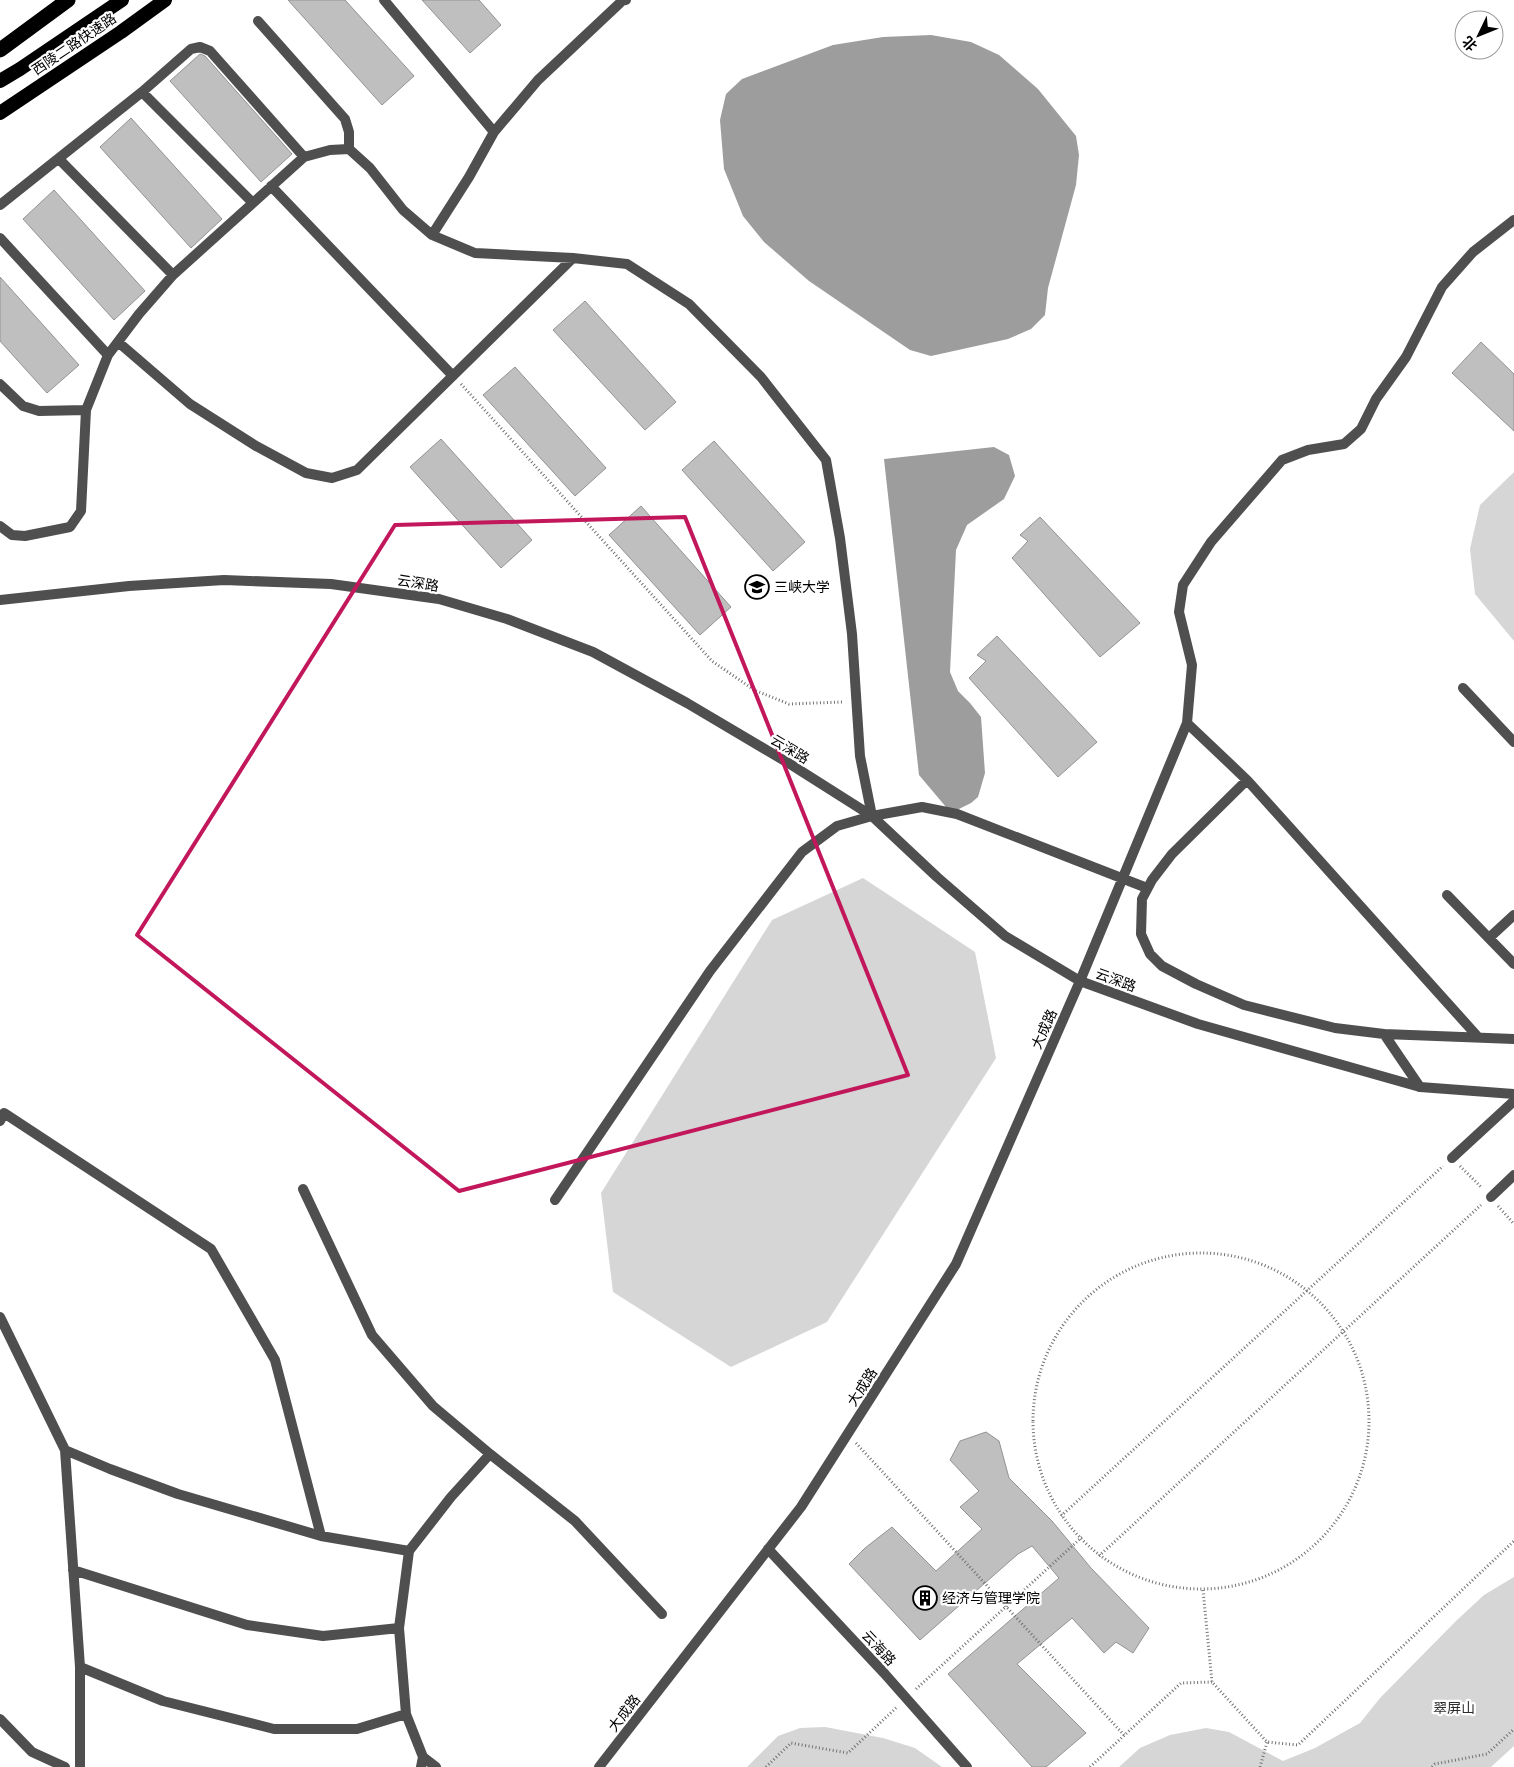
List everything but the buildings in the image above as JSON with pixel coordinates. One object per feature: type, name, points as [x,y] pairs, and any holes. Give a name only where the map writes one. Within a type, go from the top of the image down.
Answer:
[{"type":"highway","points":[[0,50],[68,0]]},
{"type":"highway","name":"西陵二路快速路","points":[[0,80],[20,69],[122,0]]},
{"type":"highway","name":"西陵二路快速路","points":[[0,113],[121,32],[165,0]]},
{"type":"street","points":[[384,0],[494,132]]},
{"type":"street","points":[[432,235],[470,177],[494,132],[538,80],[624,0]]},
{"type":"street","points":[[258,21],[344,119],[350,132],[349,149]]},
{"type":"street","points":[[0,205],[142,92],[191,49],[200,47],[210,51],[304,157]]},
{"type":"street","points":[[142,92],[253,203]]},
{"type":"street","points":[[0,526],[12,535],[25,536],[70,527],[82,511],[86,410],[108,356],[118,342],[173,274],[304,157],[330,150],[349,149],[370,168],[403,210],[432,235],[475,253],[574,258],[627,264],[689,304],[761,377],[826,460],[841,547],[852,634],[860,756],[872,816]]},
{"type":"street","points":[[59,159],[173,274]]},
{"type":"street","points":[[271,186],[453,376]]},
{"type":"street","name":"大成路","points":[[599,1767],[801,1507],[956,1264],[1080,981],[1187,723],[1192,665],[1179,612],[1183,585],[1206,549],[1250,495],[1282,460],[1308,450],[1344,444],[1361,429],[1376,399],[1406,357],[1442,287],[1473,252],[1514,220]]},
{"type":"street","points":[[0,238],[108,356]]},
{"type":"street","points":[[118,342],[190,404],[208,416],[256,446],[306,473],[332,478],[357,470],[574,258]]},
{"type":"street","points":[[0,384],[23,406],[39,410],[86,410]]},
{"type":"street","name":"云深路","points":[[0,600],[129,586],[224,580],[331,584],[439,599],[507,618],[593,652],[696,708],[790,764],[872,816],[936,877],[1005,936],[1080,981],[1198,1024],[1420,1087],[1514,1094]]},
{"type":"street","points":[[1463,688],[1514,742]]},
{"type":"street","points":[[1187,723],[1247,780],[1478,1037]]},
{"type":"street","points":[[1247,780],[1172,854],[1147,888],[1142,899],[1141,934],[1150,954],[1162,966],[1196,984],[1244,1005],[1335,1028],[1384,1034],[1514,1039]]},
{"type":"street","points":[[555,1200],[710,972],[802,852],[836,826],[872,816],[922,807],[951,813],[1147,888]]},
{"type":"street","points":[[1447,895],[1514,964]]},
{"type":"street","points":[[1489,938],[1514,915]]},
{"type":"street","points":[[1384,1034],[1420,1087]]},
{"type":"street","points":[[1452,1158],[1514,1101]]},
{"type":"street","points":[[0,1121],[4,1113],[211,1249],[274,1360],[321,1536]]},
{"type":"street","points":[[1491,1197],[1514,1175]]},
{"type":"street","points":[[303,1189],[372,1334],[433,1406],[575,1521],[662,1614]]},
{"type":"street","points":[[0,1317],[66,1450],[80,1667],[80,1767]]},
{"type":"street","points":[[66,1450],[110,1469],[178,1494],[321,1536],[408,1551]]},
{"type":"street","points":[[436,1767],[422,1762],[406,1714],[400,1628],[408,1551],[451,1497],[490,1454]]},
{"type":"street","name":"云海路","points":[[768,1549],[967,1767]]},
{"type":"street","points":[[73,1570],[247,1625],[323,1636],[400,1628]]},
{"type":"street","points":[[80,1667],[163,1701],[274,1729],[358,1729],[406,1714]]},
{"type":"street","points":[[0,1719],[32,1752],[65,1767]]},
{"type":"path","points":[[453,376],[712,661],[754,690],[788,704],[856,701]]},
{"type":"path","points":[[1061,1516],[1452,1158]]},
{"type":"path","points":[[1099,1556],[1491,1197]]},
{"type":"path","points":[[1173,1254],[1229,1254],[1282,1273],[1306,1291],[1327,1308],[1356,1354],[1370,1408],[1365,1463],[1343,1514],[1306,1554],[1257,1581],[1203,1590],[1148,1582],[1099,1556],[1061,1516],[1038,1465],[1032,1409],[1045,1354],[1075,1306],[1120,1272],[1173,1254]]},
{"type":"path","points":[[848,1434],[1124,1735]]},
{"type":"path","points":[[766,1767],[791,1743],[848,1753],[1082,1537]]},
{"type":"path","points":[[1203,1590],[1212,1682],[1267,1742],[1298,1745],[1514,1542]]},
{"type":"path","points":[[1090,1767],[1181,1683],[1212,1682]]},
{"type":"path","points":[[1432,1767],[1435,1764],[1487,1754],[1514,1730]]},
{"type":"path","points":[[1260,1767],[1267,1742]]},
{"type":"highlighted area","points":[[685,517],[908,1075],[459,1191],[137,935],[395,525]]},
{"type":"green space","points":[[1514,472],[1514,641],[1475,594],[1470,549],[1480,505]]},
{"type":"green space","points":[[863,878],[975,952],[996,1058],[827,1322],[731,1367],[613,1292],[601,1193],[772,920]]},
{"type":"green space","name":"翠屏山","points":[[1514,1577],[1514,1746],[1491,1767],[1119,1767],[1140,1748],[1170,1735],[1206,1728],[1229,1732],[1283,1761],[1315,1748],[1360,1723],[1380,1698],[1457,1620],[1484,1595]]},
{"type":"green space","points":[[825,1727],[883,1738],[915,1748],[942,1767],[747,1767],[778,1736],[800,1728]]},
{"type":"shaded area","points":[[931,35],[971,42],[999,55],[1038,89],[1076,136],[1079,155],[1076,185],[1048,288],[1045,315],[1031,329],[1008,339],[931,356],[910,350],[809,281],[764,242],[743,216],[724,169],[720,120],[726,94],[742,79],[833,45],[883,37]]},
{"type":"shaded area","points":[[994,447],[1009,455],[1015,476],[1004,499],[967,525],[956,550],[950,672],[958,691],[981,717],[985,773],[978,797],[971,803],[951,813],[919,775],[884,459]]},
{"type":"place","name":"三峡大学","points":[[757,587]]},
{"type":"place","name":"经济与管理学院","points":[[925,1598]]}]
